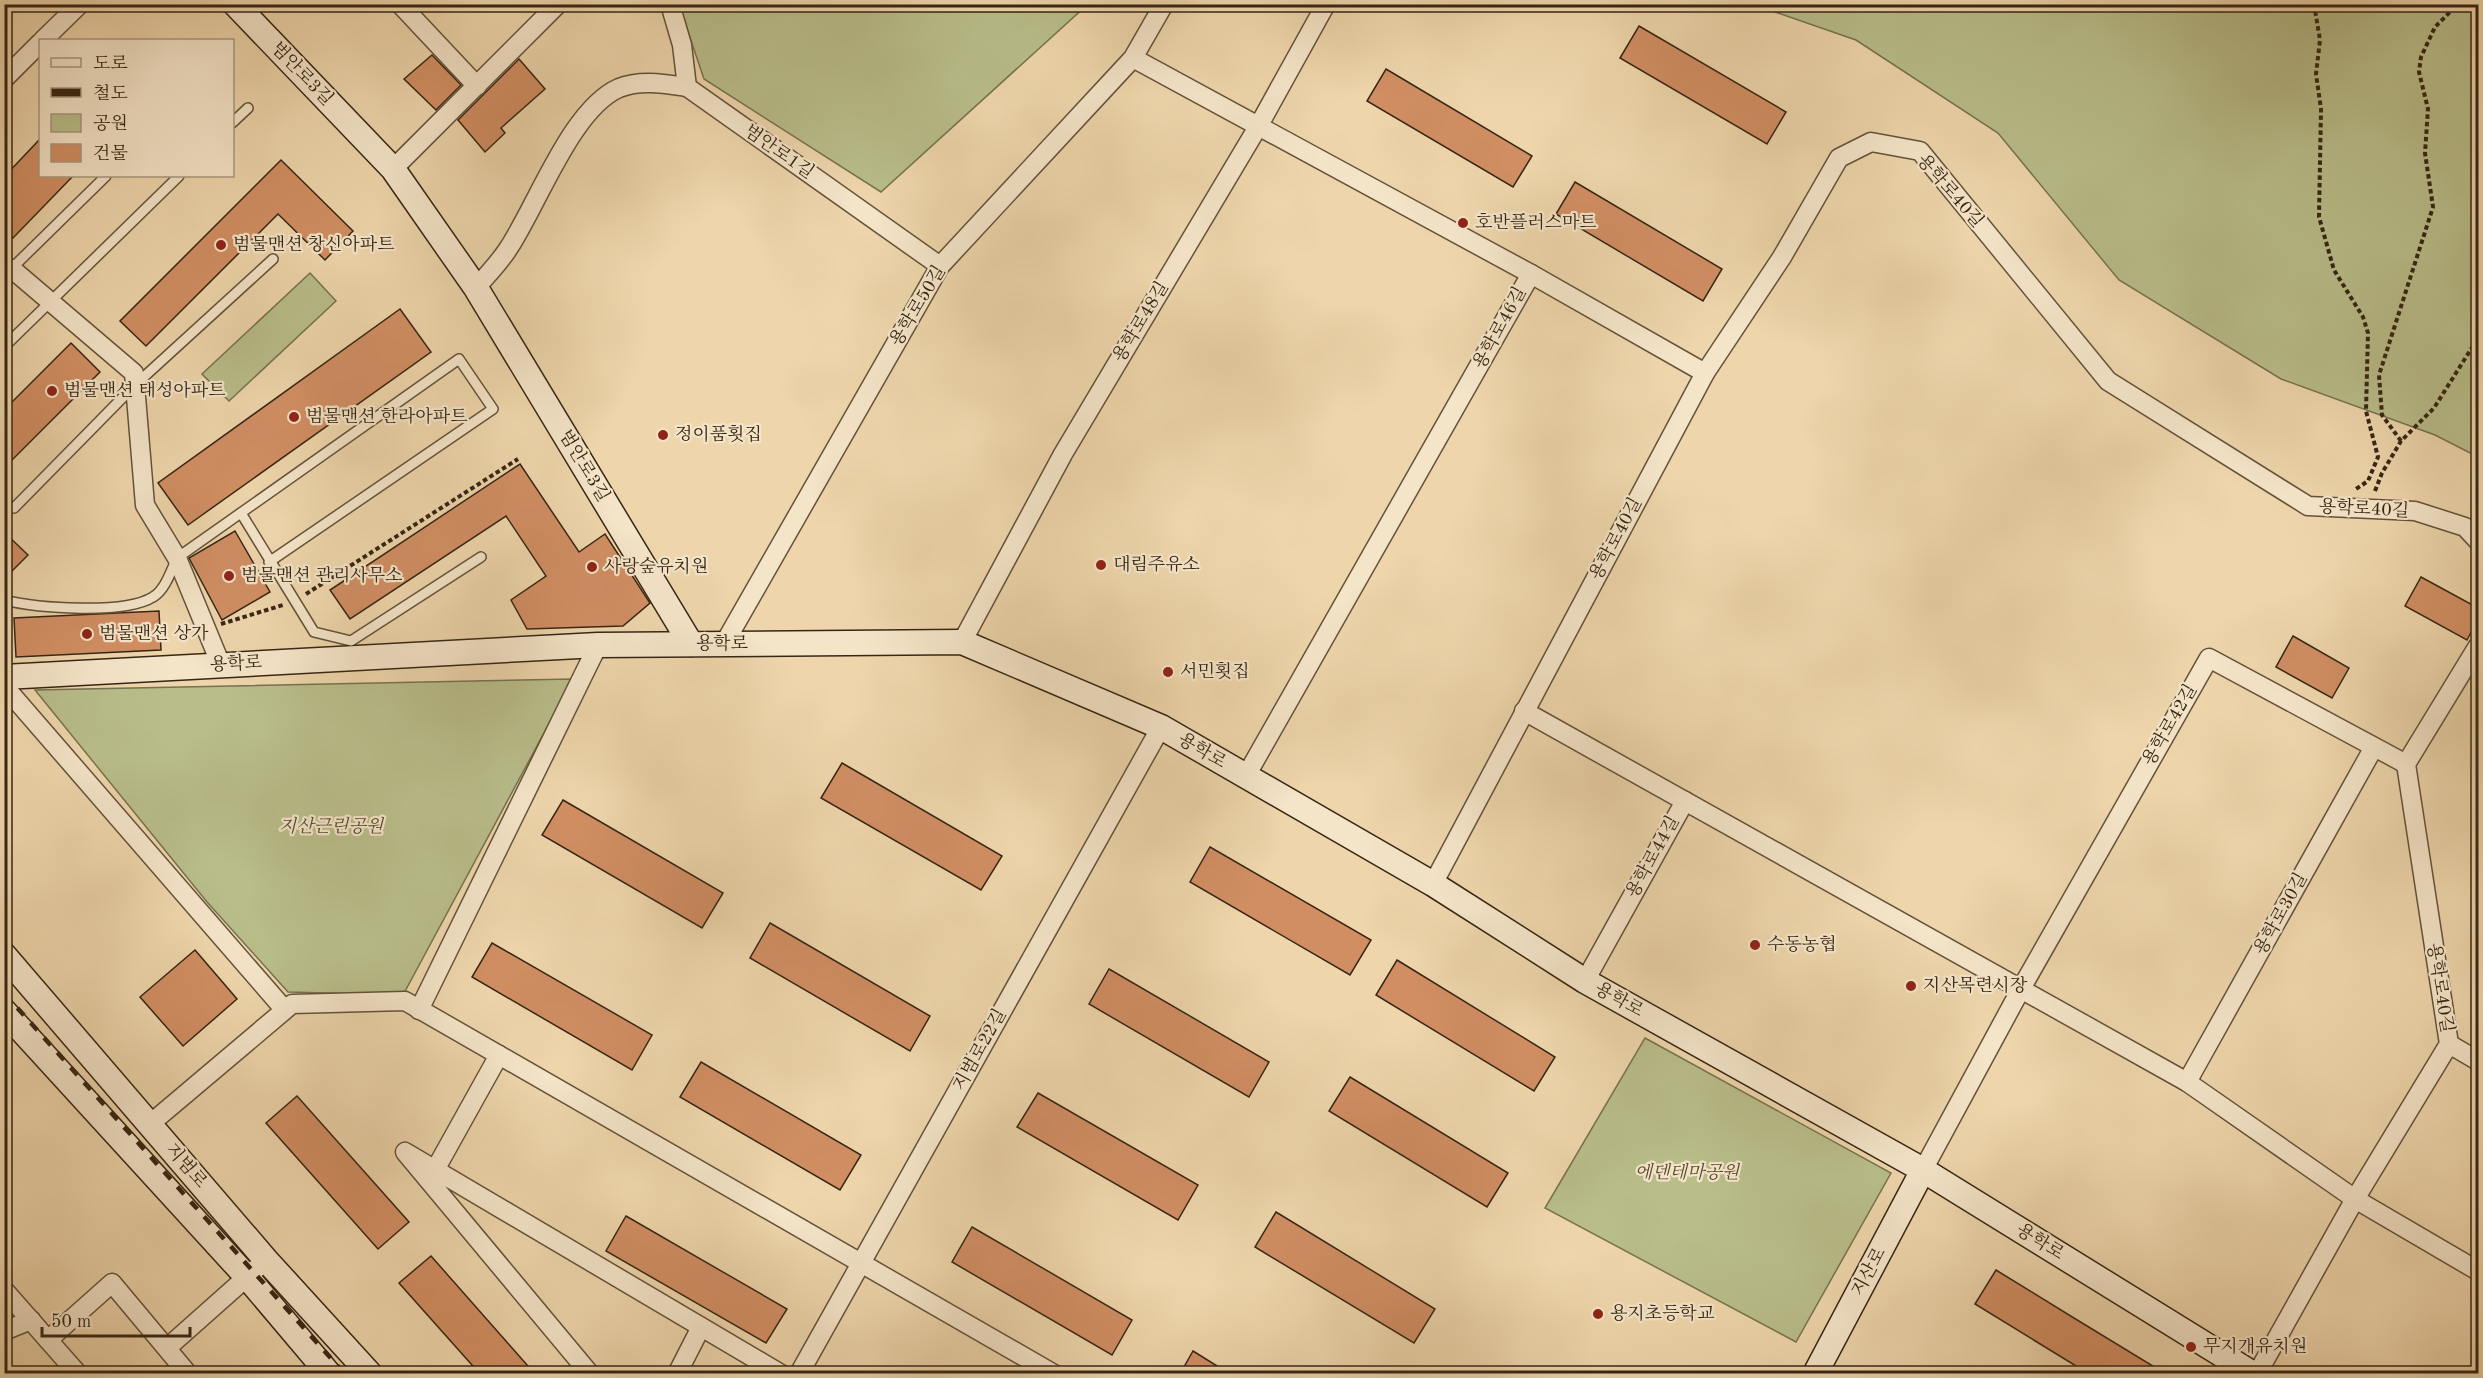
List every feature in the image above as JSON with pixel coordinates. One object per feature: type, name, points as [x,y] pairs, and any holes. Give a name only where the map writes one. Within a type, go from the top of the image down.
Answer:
[{"type":"street","points":[[45,39],[80,4]]},
{"type":"street","name":"범안로3길","points":[[235,4],[393,170],[476,288],[692,644]]},
{"type":"street","points":[[393,170],[558,4]]},
{"type":"street","points":[[476,288],[508,249],[551,170],[590,110],[619,88],[654,82],[687,87],[682,45],[670,4]]},
{"type":"street","name":"용학로50길","points":[[724,644],[940,266],[1133,58],[1164,4]]},
{"type":"street","name":"용학로48길","points":[[962,642],[1063,454],[1259,125],[1326,4]]},
{"type":"street","points":[[401,5],[477,86]]},
{"type":"street","points":[[4,79],[39,45]]},
{"type":"street","name":"용학로46길","points":[[1133,58],[1531,274],[1246,776]]},
{"type":"street","name":"범안로1길","points":[[687,87],[940,266]]},
{"type":"street","name":"용학로40길","points":[[1433,884],[1705,373],[1782,257],[1839,158],[1871,142],[1920,151],[2108,381],[2308,506],[2415,511],[2465,527],[2478,541]]},
{"type":"street","points":[[8,272],[50,301],[134,373],[145,505],[177,558],[221,665]]},
{"type":"street","points":[[1531,274],[1705,373]]},
{"type":"street","name":"용학로","points":[[4,677],[598,645],[962,642],[1161,727],[1433,884],[1585,981],[1923,1170],[2255,1374]]},
{"type":"street","points":[[419,1010],[598,645]]},
{"type":"street","points":[[2406,764],[2478,646]]},
{"type":"street","name":"용학로42길","points":[[1923,1170],[2022,987],[2209,658],[2406,764]]},
{"type":"street","points":[[4,686],[284,1009]]},
{"type":"street","name":"용학로44길","points":[[1524,711],[1685,801],[1585,981]]},
{"type":"street","name":"지범로22길","points":[[799,1374],[1161,727]]},
{"type":"street","name":"용학로30길","points":[[2187,1082],[2374,747]]},
{"type":"street","name":"용학로40길","points":[[2255,1374],[2355,1199],[2449,1044],[2406,764]]},
{"type":"street","points":[[1685,801],[2022,987],[2187,1082],[2355,1199],[2478,1270]]},
{"type":"street","name":"지범로","points":[[4,955],[266,1260],[370,1374]]},
{"type":"street","points":[[150,1124],[292,1004],[405,1001],[1054,1374]]},
{"type":"street","points":[[4,1011],[247,1277],[329,1374]]},
{"type":"street","points":[[2449,1044],[2478,1061]]},
{"type":"street","points":[[435,1170],[499,1055]]},
{"type":"street","points":[[590,1374],[405,1152],[781,1374]]},
{"type":"street","name":"지산로","points":[[1815,1374],[1923,1170]]},
{"type":"street","points":[[167,1348],[266,1260]]},
{"type":"street","points":[[48,1340],[112,1283],[188,1374]]},
{"type":"street","points":[[4,1290],[78,1374]]},
{"type":"street","points":[[4,1331],[31,1320]]},
{"type":"street","points":[[677,1374],[701,1327]]},
{"type":"lane","points":[[234,121],[248,108]]},
{"type":"lane","points":[[8,272],[105,177]]},
{"type":"lane","points":[[4,347],[178,177]]},
{"type":"lane","points":[[14,508],[135,385],[273,260]]},
{"type":"lane","points":[[4,600],[53,607],[92,608],[133,604],[154,597],[166,582],[177,558],[459,359],[493,409],[270,562]]},
{"type":"lane","points":[[241,513],[314,632],[351,641],[481,557]]},
{"type":"path","points":[[2314,4],[2320,40],[2316,74],[2321,109],[2319,217],[2334,270],[2363,317],[2368,333],[2366,411],[2378,457],[2368,481],[2338,507]]},
{"type":"path","points":[[2401,441],[2382,415],[2379,375],[2433,207],[2425,153],[2428,109],[2419,72],[2421,57],[2435,27],[2457,4]]},
{"type":"path","points":[[2371,509],[2382,473],[2401,441],[2434,408],[2478,338]]},
{"type":"path","points":[[225,623],[294,601],[518,459]]},
{"type":"path","points":[[277,595],[282,605]]},
{"type":"green space","points":[[679,5],[1087,5],[881,192],[704,79]]},
{"type":"green space","points":[[1755,5],[2478,5],[2478,457],[2435,435],[2281,379],[2119,280],[1998,133],[1856,40]]},
{"type":"green space","points":[[310,273],[336,301],[229,401],[202,374]]},
{"type":"green space","name":"지산근린공원","points":[[573,679],[403,995],[288,992],[207,902],[35,690]]},
{"type":"green space","name":"에덴테마공원","points":[[1645,1038],[1891,1173],[1796,1342],[1545,1208]]},
{"type":"building","points":[[1639,26],[1786,112],[1767,144],[1620,58]]},
{"type":"building","points":[[432,55],[461,85],[436,110],[404,79]]},
{"type":"building","points":[[519,59],[545,89],[501,128],[505,133],[485,152],[458,120]]},
{"type":"building","points":[[1386,69],[1532,156],[1513,187],[1367,101]]},
{"type":"building","points":[[39,140],[39,177],[72,177],[13,238],[4,230],[4,177]]},
{"type":"building","name":"범물맨션 창신아파트","points":[[281,160],[353,231],[325,260],[278,214],[146,346],[120,321]]},
{"type":"building","points":[[1575,182],[1722,269],[1703,301],[1556,214]]},
{"type":"building","name":"범물맨션 한라아파트","points":[[400,309],[431,352],[188,525],[158,483]]},
{"type":"building","name":"범물맨션 태성아파트","points":[[71,343],[100,372],[4,468],[4,410]]},
{"type":"building","points":[[520,464],[579,552],[605,534],[650,603],[623,626],[527,629],[511,600],[546,576],[506,516],[350,619],[330,590]]},
{"type":"building","name":"범물맨션 관리사무소","points":[[235,531],[270,592],[222,620],[189,558]]},
{"type":"building","points":[[4,532],[28,555],[4,579]]},
{"type":"building","points":[[2421,577],[2478,608],[2478,619],[2467,640],[2405,606]]},
{"type":"building","name":"범물맨션 상가","points":[[159,611],[161,650],[16,657],[14,618]]},
{"type":"building","points":[[2293,636],[2349,668],[2332,698],[2276,667]]},
{"type":"building","points":[[842,763],[1002,856],[981,890],[821,798]]},
{"type":"building","points":[[563,800],[723,893],[702,928],[542,835]]},
{"type":"building","points":[[1210,847],[1371,940],[1350,975],[1190,882]]},
{"type":"building","points":[[770,923],[930,1016],[910,1051],[750,958]]},
{"type":"building","points":[[492,943],[652,1035],[632,1070],[472,977]]},
{"type":"building","points":[[195,950],[237,999],[183,1046],[140,997]]},
{"type":"building","points":[[1397,960],[1555,1057],[1534,1091],[1376,995]]},
{"type":"building","points":[[1109,969],[1269,1062],[1249,1097],[1089,1004]]},
{"type":"building","points":[[701,1062],[861,1155],[840,1190],[680,1097]]},
{"type":"building","points":[[1350,1077],[1508,1173],[1487,1207],[1329,1111]]},
{"type":"building","points":[[1038,1093],[1198,1185],[1178,1220],[1017,1127]]},
{"type":"building","points":[[297,1096],[409,1222],[378,1249],[266,1123]]},
{"type":"building","points":[[1276,1212],[1435,1309],[1414,1343],[1255,1247]]},
{"type":"building","points":[[626,1216],[787,1309],[766,1343],[606,1251]]},
{"type":"building","points":[[972,1227],[1132,1320],[1112,1355],[952,1262]]},
{"type":"building","points":[[431,1256],[535,1374],[480,1374],[399,1283]]},
{"type":"building","points":[[1996,1270],[2166,1374],[2089,1374],[1975,1304]]},
{"type":"building","points":[[1193,1351],[1230,1374],[1180,1374]]},
{"type":"railway","points":[[4,993],[345,1374]]},
{"type":"place","name":"호반플러스마트","points":[[1463,223]]},
{"type":"place","name":"범물맨션 창신아파트","points":[[221,245]]},
{"type":"place","name":"범물맨션 태성아파트","points":[[52,391]]},
{"type":"place","name":"범물맨션 한라아파트","points":[[294,417]]},
{"type":"place","name":"정이품횟집","points":[[663,435]]},
{"type":"place","name":"대림주유소","points":[[1101,565]]},
{"type":"place","name":"사랑숲유치원","points":[[592,567]]},
{"type":"place","name":"범물맨션 관리사무소","points":[[229,576]]},
{"type":"place","name":"범물맨션 상가","points":[[87,634]]},
{"type":"place","name":"서민횟집","points":[[1168,672]]},
{"type":"place","name":"수동농협","points":[[1755,945]]},
{"type":"place","name":"지산목련시장","points":[[1911,986]]},
{"type":"place","name":"용지초등학교","points":[[1598,1314]]},
{"type":"place","name":"무지개유치원","points":[[2191,1347]]}]
